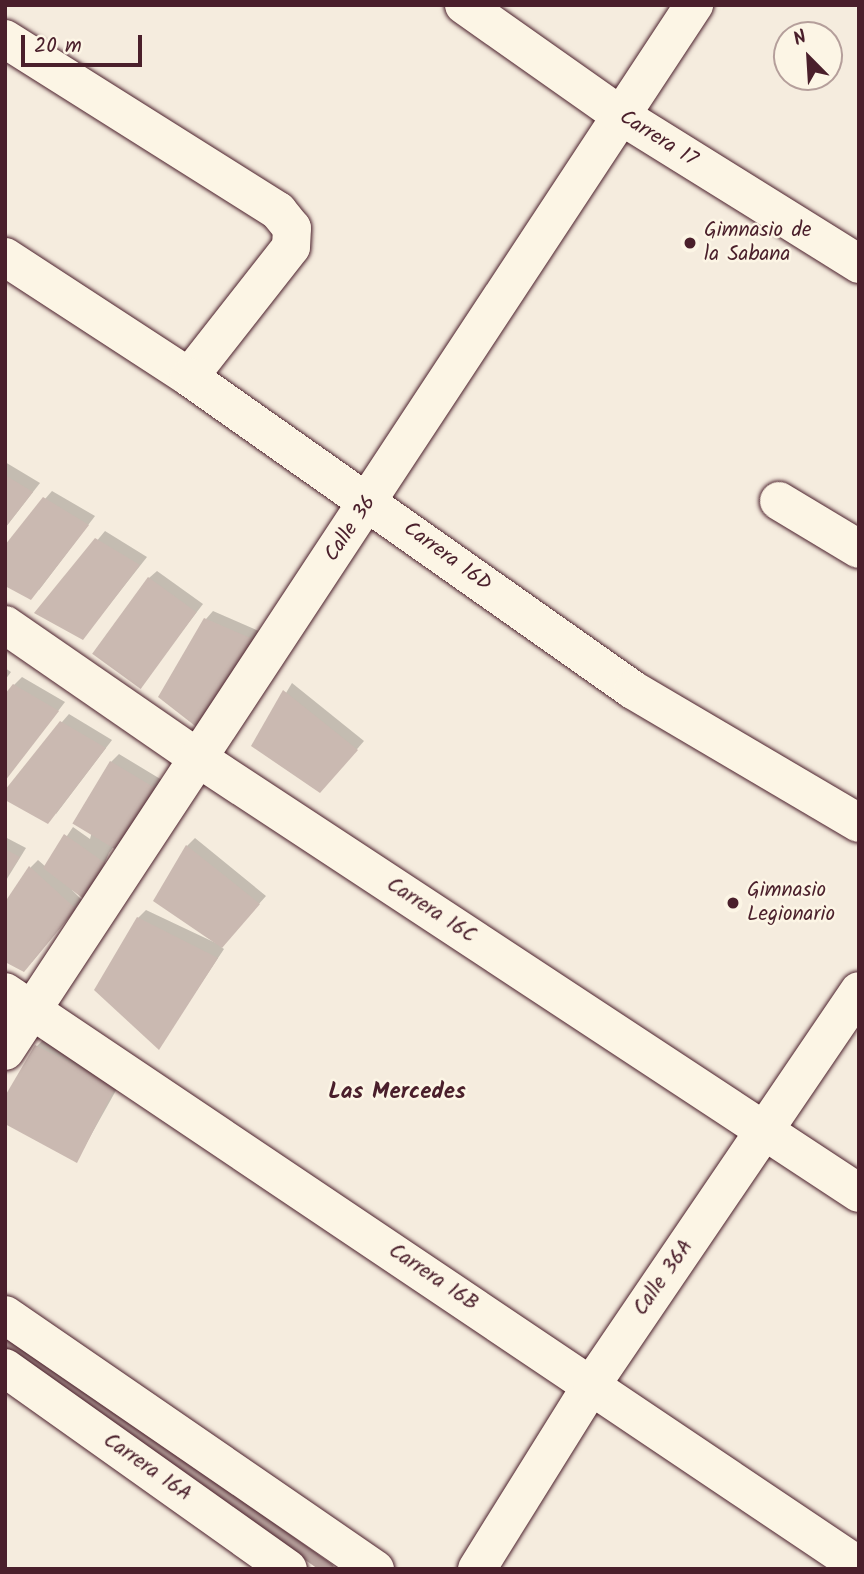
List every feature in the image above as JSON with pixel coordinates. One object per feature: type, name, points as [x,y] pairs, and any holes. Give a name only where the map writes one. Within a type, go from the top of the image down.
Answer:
[{"type":"street","name":"Carrera 17","points":[[464,5],[620,115],[859,264]]},
{"type":"street","name":"Calle 36","points":[[5,1051],[18,1001],[198,758],[370,502],[694,5]]},
{"type":"street","points":[[5,39],[278,211],[292,228],[291,247],[189,377]]},
{"type":"street","name":"Carrera 16D","points":[[5,257],[189,377],[634,690],[859,823]]},
{"type":"street","points":[[779,501],[859,549]]},
{"type":"street","name":"Carrera 16C","points":[[5,625],[198,758],[859,1193]]},
{"type":"street","name":"Calle 36A","points":[[477,1569],[592,1384],[859,991]]},
{"type":"street","name":"Carrera 16B","points":[[18,1001],[592,1384],[859,1566]]},
{"type":"street","points":[[5,1315],[375,1569]]},
{"type":"street","name":"Carrera 16A","points":[[5,1368],[288,1569]]},
{"type":"building","points":[[5,475],[33,492],[5,528]]},
{"type":"building","points":[[43,497],[89,525],[31,600],[5,586],[5,545]]},
{"type":"building","points":[[95,538],[140,565],[83,640],[34,613]]},
{"type":"building","points":[[148,577],[197,612],[141,689],[92,654]]},
{"type":"building","points":[[204,618],[255,640],[199,729],[158,697]]},
{"type":"building","points":[[13,684],[59,711],[5,781],[5,694]]},
{"type":"building","points":[[283,690],[358,750],[320,793],[251,746]]},
{"type":"building","points":[[60,721],[106,748],[48,824],[5,800],[5,790]]},
{"type":"building","points":[[110,761],[155,788],[117,850],[72,824]]},
{"type":"building","points":[[64,834],[105,863],[85,900],[43,868]]},
{"type":"building","points":[[186,845],[260,904],[222,948],[153,901]]},
{"type":"building","points":[[5,849],[20,857],[5,880]]},
{"type":"building","points":[[29,866],[76,909],[24,972],[5,962],[5,902]]},
{"type":"building","points":[[137,917],[218,958],[159,1050],[94,990]]},
{"type":"building","points":[[35,1045],[116,1086],[77,1163],[5,1124],[5,1096]]},
{"type":"waterway","points":[[5,1340],[328,1569]]},
{"type":"place","name":"Gimnasio de la Sabana","points":[[690,243]]},
{"type":"place","name":"Gimnasio Legionario","points":[[733,903]]},
{"type":"district","name":"Las Mercedes","points":[[397,1092]]}]
